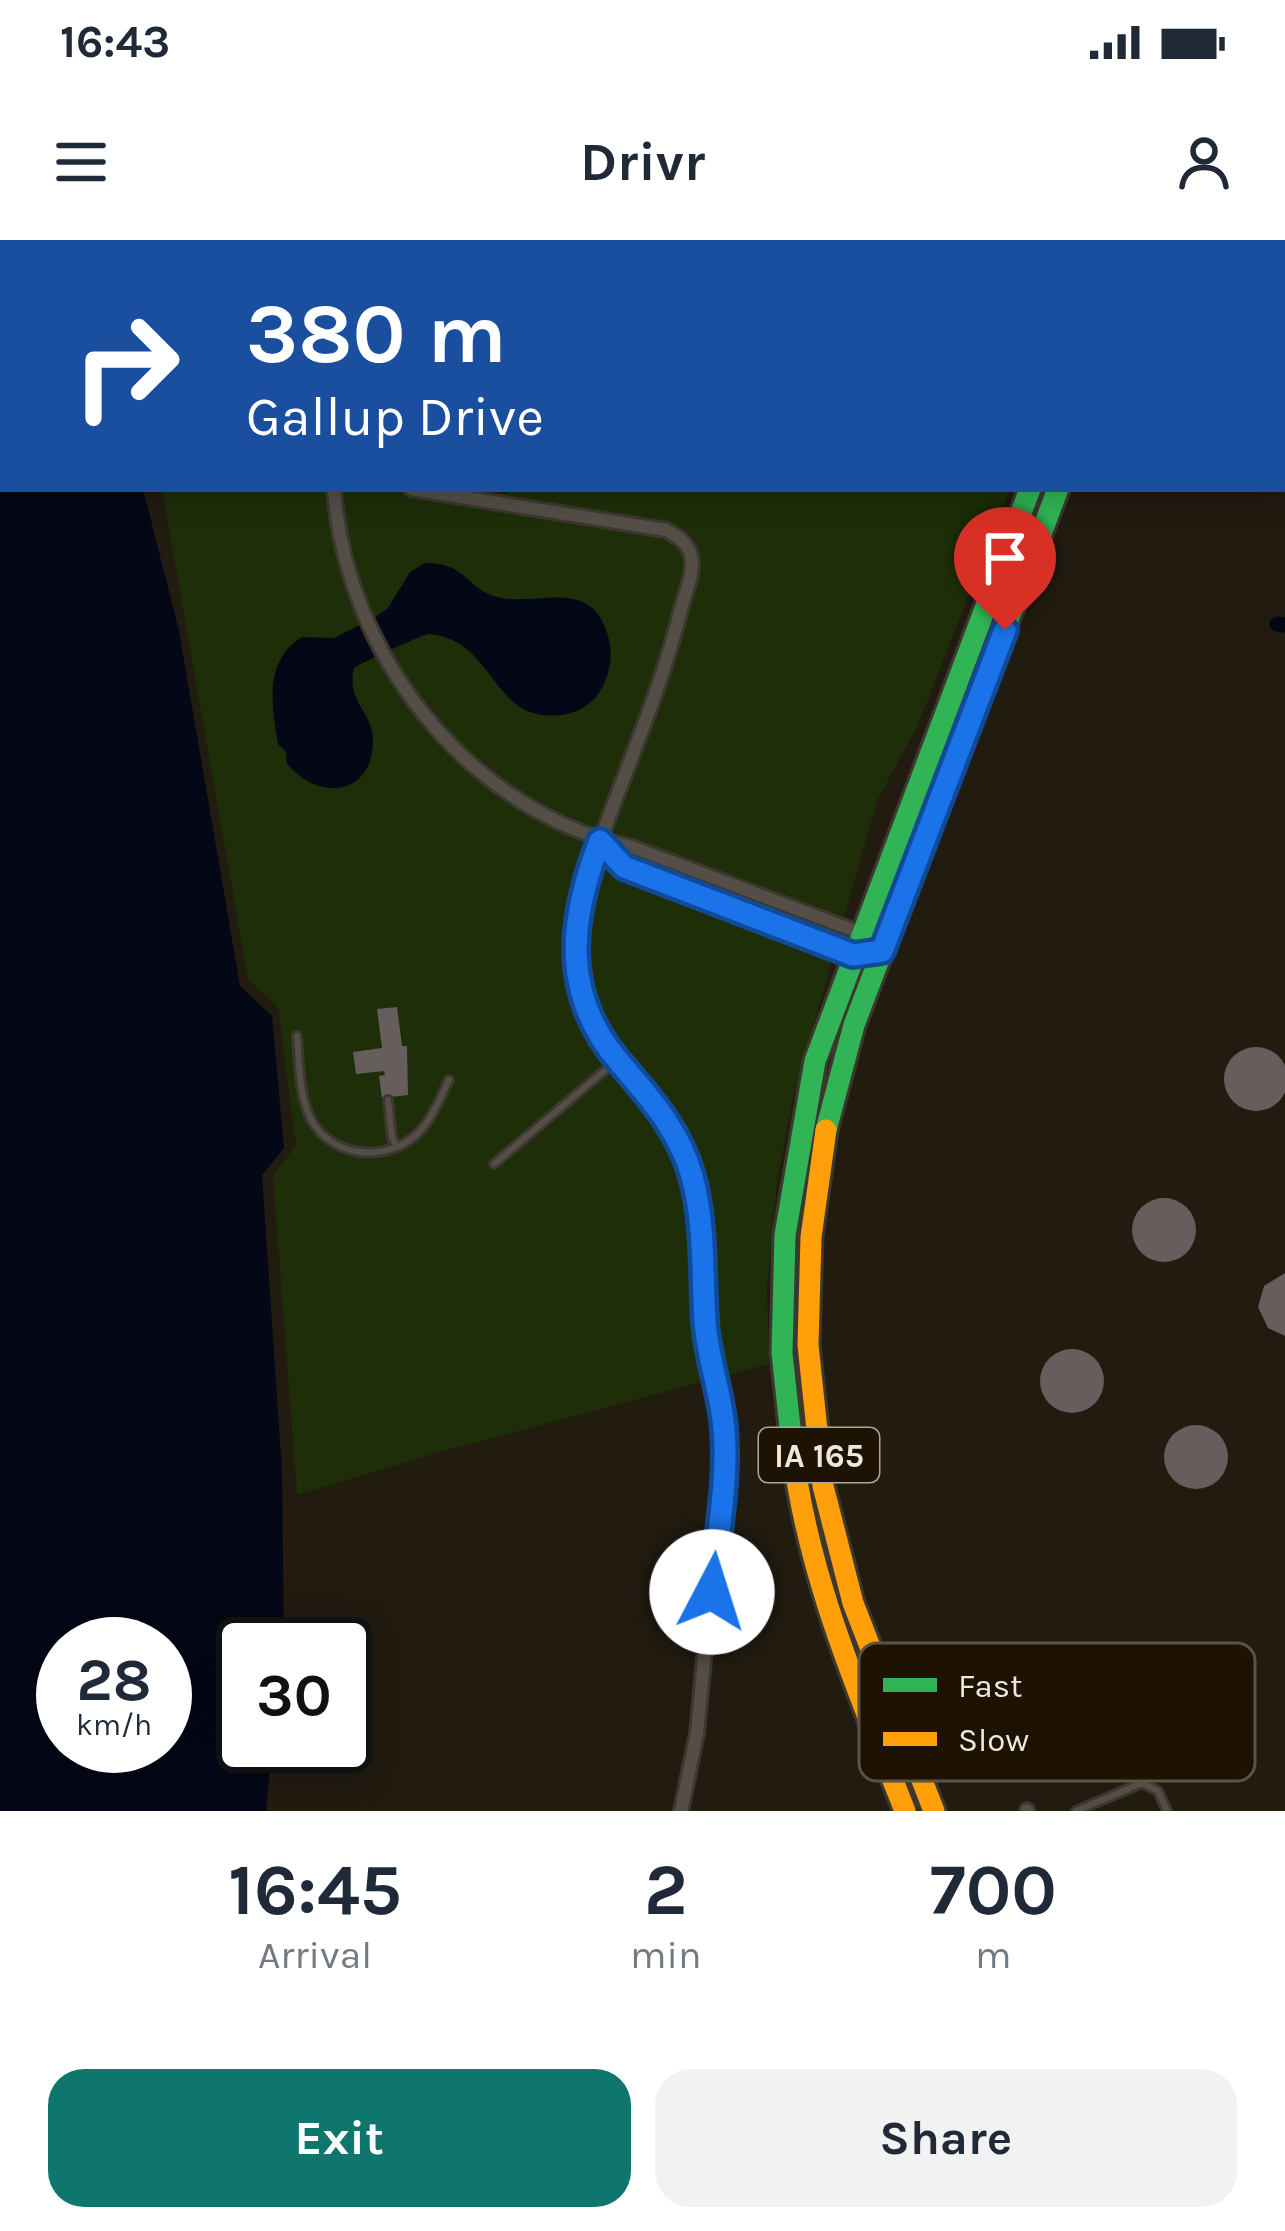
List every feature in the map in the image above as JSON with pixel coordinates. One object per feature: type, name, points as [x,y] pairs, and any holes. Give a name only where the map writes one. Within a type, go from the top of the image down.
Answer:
[{"type":"highway","points":[[853,955],[1029,492]]},
{"type":"highway","points":[[882,951],[1057,492]]},
{"type":"highway","name":"IA 165","points":[[868,1643],[823,1486],[808,1345],[811,1237],[827,1124],[842,1062],[882,951]]},
{"type":"highway","name":"IA 165","points":[[853,955],[815,1061],[796,1156],[785,1235],[782,1353],[790,1443],[809,1545],[859,1693]]},
{"type":"highway","name":"IA 165","points":[[893,1781],[905,1811]]},
{"type":"highway","name":"IA 165","points":[[922,1781],[934,1811]]},
{"type":"street","points":[[334,492],[344,553],[363,615],[385,660],[426,715],[479,770],[539,812],[600,841],[632,848],[862,931],[882,951]]},
{"type":"street","points":[[430,492],[666,530],[690,553],[690,574],[667,659],[577,906],[575,959],[587,1006],[617,1060],[662,1112],[691,1171],[702,1234],[705,1326],[723,1420],[724,1461],[697,1733],[680,1811]]},
{"type":"street","points":[[600,841],[624,867],[853,955],[882,951]]},
{"type":"lane","points":[[297,1036],[307,1110],[321,1132],[356,1153],[397,1148],[422,1130],[449,1080]]},
{"type":"lane","points":[[494,1164],[617,1060]]},
{"type":"lane","points":[[388,1100],[397,1148]]},
{"type":"lane","points":[[1076,1811],[1142,1783],[1158,1791],[1166,1811]]},
{"type":"lane","points":[[1028,1810],[1042,1811]]},
{"type":"green space","points":[[163,492],[1009,492],[918,725],[877,801],[793,1098],[777,1183],[767,1287],[769,1364],[297,1495],[273,1176],[296,1145],[278,1008],[248,979]]},
{"type":"shaded area","points":[[0,492],[144,492],[179,631],[240,986],[272,1016],[284,1148],[262,1175],[282,1472],[284,1617],[216,1617],[216,1773],[270,1773],[266,1811],[0,1811]]},
{"type":"shaded area","points":[[425,563],[450,567],[497,597],[564,598],[592,608],[603,622],[610,645],[603,685],[578,710],[555,716],[532,712],[512,701],[457,642],[424,635],[354,668],[356,699],[372,730],[371,759],[354,782],[328,788],[314,784],[287,764],[286,752],[278,744],[273,685],[281,658],[302,637],[334,638],[374,618],[388,608],[410,572]]},
{"type":"building","points":[[397,1007],[402,1046],[407,1046],[408,1095],[382,1098],[379,1076],[384,1071],[356,1074],[353,1052],[382,1048],[377,1009]]},
{"type":"building","points":[[1244,1050],[1268,1050],[1285,1067],[1285,1091],[1268,1108],[1244,1108],[1227,1091],[1227,1067]]},
{"type":"building","points":[[1164,1198],[1187,1207],[1196,1230],[1187,1253],[1164,1262],[1141,1253],[1132,1230],[1141,1207]]},
{"type":"building","points":[[1285,1273],[1285,1336],[1268,1328],[1258,1307],[1264,1286]]},
{"type":"building","points":[[1072,1349],[1095,1358],[1104,1381],[1095,1404],[1072,1413],[1049,1404],[1040,1381],[1049,1358]]},
{"type":"building","points":[[1196,1425],[1219,1434],[1228,1457],[1219,1480],[1196,1489],[1173,1480],[1164,1457],[1173,1434]]},
{"type":"waterway","points":[[1277,624],[1285,625]]},
{"type":"traffic: fast","points":[[792,1446],[782,1353],[785,1235],[815,1061],[1029,492]]},
{"type":"traffic: fast","points":[[826,1130],[854,1025],[1057,492]]},
{"type":"traffic: slow","points":[[826,1130],[811,1237],[808,1345],[823,1486],[853,1603],[869,1643]]},
{"type":"traffic: slow","points":[[792,1446],[809,1541],[859,1692]]},
{"type":"traffic: slow","points":[[893,1781],[905,1811]]},
{"type":"traffic: slow","points":[[922,1781],[934,1811]]},
{"type":"route","points":[[712,1592],[724,1441],[705,1326],[699,1204],[691,1171],[669,1124],[606,1045],[587,1006],[575,959],[574,931],[583,885],[600,841],[624,867],[853,955],[882,951],[1005,630]]}]
